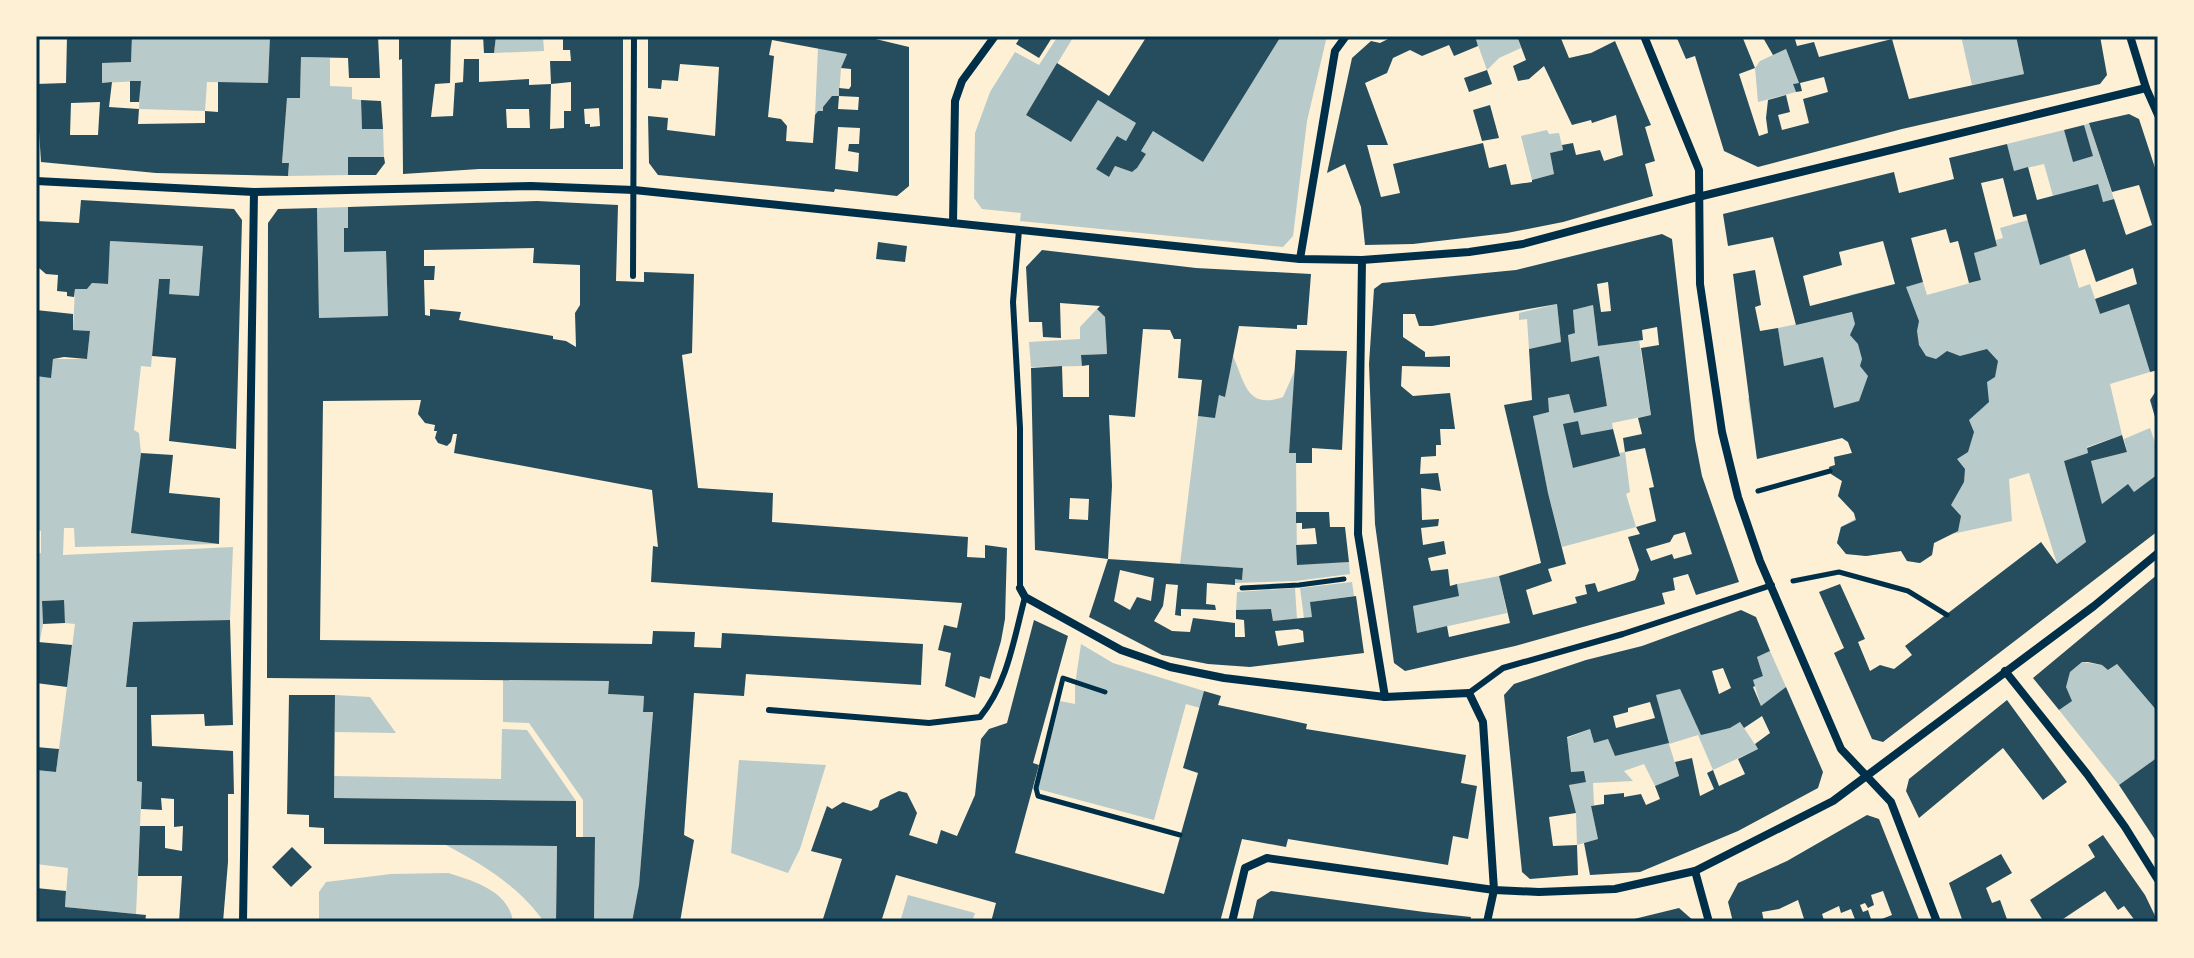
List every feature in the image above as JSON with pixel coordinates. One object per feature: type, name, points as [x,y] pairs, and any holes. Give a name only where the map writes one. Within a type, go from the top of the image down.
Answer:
[{"type":"street","points":[[953,223],[955,101],[962,81],[995,36]]},
{"type":"street","points":[[1300,259],[1335,51],[1346,36]]},
{"type":"street","points":[[1644,36],[1699,170],[1700,284],[1722,432],[1738,497],[1760,561],[1841,749],[1891,802],[1937,922]]},
{"type":"street","points":[[2130,36],[2158,115]]},
{"type":"street","points":[[36,181],[254,192],[531,186],[634,190],[1300,259],[1362,260],[1469,252],[1523,244],[1698,197],[2146,88]]},
{"type":"street","points":[[243,922],[254,192]]},
{"type":"street","points":[[1362,260],[1358,534],[1385,697]]},
{"type":"street","points":[[1232,922],[1245,868],[1267,858],[1494,890],[1539,892],[1615,889],[1695,871],[1833,801],[1868,777],[2094,606],[2158,553]]},
{"type":"street","points":[[1020,588],[1025,597],[1121,650],[1170,667],[1224,678],[1385,697],[1469,693],[1483,722],[1494,890],[1487,922]]},
{"type":"street","points":[[2005,671],[2125,827],[2158,880]]},
{"type":"street","points":[[1695,871],[1709,922]]},
{"type":"lane","points":[[633,276],[634,36]]},
{"type":"lane","points":[[1019,230],[1013,302],[1020,428],[1020,588]]},
{"type":"lane","points":[[1469,693],[1503,668],[1623,634],[1772,585]]},
{"type":"lane","points":[[769,710],[929,723],[980,717],[994,700],[1003,677],[1025,597]]},
{"type":"path","points":[[1774,486],[1830,471]]},
{"type":"path","points":[[1772,585],[1839,572],[1908,591],[1947,615]]},
{"type":"path","points":[[1242,588],[1351,578]]},
{"type":"path","points":[[1105,692],[1063,678],[1036,788],[1038,796],[1180,835]]},
{"type":"shaded area","points":[[132,36],[270,36],[268,83],[207,82],[205,111],[139,109],[140,81],[102,83],[102,63],[131,62]]},
{"type":"shaded area","points":[[496,36],[543,36],[544,51],[494,53]]},
{"type":"shaded area","points":[[1058,36],[1074,36],[1026,115],[1071,142],[1098,100],[1136,123],[1126,141],[1117,136],[1096,169],[1109,177],[1115,166],[1132,172],[1137,168],[1146,154],[1141,151],[1153,131],[1281,36],[1329,36],[1307,121],[1293,236],[1283,247],[1020,221],[1021,213],[982,209],[974,198],[975,133],[990,92],[1015,52],[1039,65]]},
{"type":"shaded area","points":[[1517,36],[1521,48],[1499,58],[1487,70],[1475,37]]},
{"type":"shaded area","points":[[1961,36],[2016,36],[2024,74],[1972,85]]},
{"type":"shaded area","points":[[818,48],[847,54],[841,68],[839,96],[832,97],[823,111],[815,115]]},
{"type":"shaded area","points":[[1786,49],[1799,83],[1793,84],[1796,92],[1758,102],[1755,68],[1760,61]]},
{"type":"shaded area","points":[[301,57],[330,58],[330,86],[352,87],[352,99],[361,100],[362,129],[383,129],[384,157],[349,157],[348,175],[288,176],[289,163],[282,163],[287,98],[300,98]]},
{"type":"shaded area","points":[[2089,123],[2114,199],[2103,202],[2097,184],[2053,196],[2044,164],[2014,171],[2007,144],[2064,130],[2073,161],[2092,156],[2084,125]]},
{"type":"shaded area","points":[[1547,130],[1549,134],[1559,133],[1563,150],[1550,153],[1554,174],[1532,180],[1521,136]]},
{"type":"shaded area","points":[[348,207],[348,228],[344,229],[345,252],[386,251],[388,316],[319,318],[317,208]]},
{"type":"shaded area","points":[[2028,220],[2040,264],[2069,254],[2079,288],[2090,284],[2100,314],[2129,304],[2150,372],[2110,384],[2122,435],[2087,447],[2088,453],[2064,461],[2086,542],[2057,564],[2029,473],[2009,479],[2012,521],[1952,534],[1934,543],[1932,555],[1920,563],[1907,561],[1901,551],[1866,556],[1846,554],[1837,543],[1841,527],[1855,519],[1854,513],[1838,496],[1842,481],[1831,474],[1829,467],[1835,465],[1834,457],[1852,453],[1848,442],[1842,438],[1757,459],[1748,398],[1827,379],[1822,358],[1784,366],[1778,328],[1854,312],[1850,295],[1895,284],[1897,289],[1923,282],[1927,295],[1981,280],[1974,253],[1997,246],[1996,240],[2003,238],[2000,228]]},
{"type":"shaded area","points":[[110,241],[203,246],[199,296],[169,294],[159,280],[151,367],[141,366],[134,430],[139,433],[141,453],[132,532],[219,544],[75,547],[74,528],[64,528],[63,555],[233,547],[230,620],[133,623],[126,686],[137,687],[137,780],[142,782],[136,914],[65,907],[68,868],[36,864],[36,770],[56,772],[75,624],[65,623],[63,600],[42,601],[43,624],[36,662],[36,553],[41,553],[41,531],[36,530],[36,376],[50,377],[53,359],[87,359],[90,331],[73,330],[75,289],[87,289],[92,283],[107,284]]},
{"type":"shaded area","points":[[1557,304],[1561,342],[1529,349],[1527,319],[1519,320],[1519,313]]},
{"type":"shaded area","points":[[1593,305],[1598,346],[1639,340],[1651,415],[1612,423],[1613,429],[1581,435],[1574,468],[1625,452],[1630,492],[1626,494],[1636,527],[1562,547],[1533,416],[1548,398],[1569,394],[1574,413],[1607,406],[1599,356],[1571,362],[1568,335],[1575,332],[1573,310]]},
{"type":"shaded area","points":[[1097,309],[1105,317],[1107,354],[1082,355],[1082,366],[1031,367],[1029,342],[1080,339],[1080,327]]},
{"type":"shaded area","points":[[1233,356],[1249,392],[1262,400],[1283,397],[1295,370],[1289,453],[1296,453],[1297,564],[1349,562],[1350,574],[1296,581],[1235,583],[1235,579],[1242,579],[1243,568],[1180,564],[1198,416],[1215,417],[1219,395],[1225,396]]},
{"type":"shaded area","points":[[2150,428],[2158,451],[2158,474],[2134,492],[2128,485],[2102,504],[2091,461],[2127,452],[2124,439]]},
{"type":"shaded area","points":[[1499,576],[1507,613],[1417,633],[1413,606],[1458,596],[1457,584]]},
{"type":"shaded area","points":[[1352,582],[1354,596],[1311,602],[1312,617],[1304,618],[1300,588]]},
{"type":"shaded area","points":[[1295,588],[1297,619],[1273,621],[1271,609],[1236,610],[1237,592]]},
{"type":"shaded area","points":[[1081,644],[1113,663],[1204,691],[1200,708],[1186,704],[1154,820],[1038,789],[1060,701],[1075,704]]},
{"type":"shaded area","points":[[1770,651],[1786,687],[1761,706],[1753,680],[1763,676],[1757,657]]},
{"type":"shaded area","points":[[2082,662],[2102,665],[2109,670],[2117,664],[2158,712],[2158,757],[2119,785],[2059,710],[2070,672]]},
{"type":"shaded area","points":[[503,680],[609,681],[608,694],[644,696],[643,711],[653,712],[639,885],[632,922],[594,922],[595,838],[583,837],[583,800],[529,723],[503,722]]},
{"type":"shaded area","points":[[1680,689],[1701,734],[1730,728],[1740,722],[1758,749],[1713,770],[1698,735],[1669,744],[1679,776],[1655,786],[1644,764],[1624,771],[1633,781],[1593,783],[1594,805],[1591,806],[1598,839],[1577,845],[1576,813],[1569,785],[1586,781],[1584,771],[1571,772],[1567,738],[1590,729],[1594,743],[1608,739],[1615,756],[1668,743],[1656,695]]},
{"type":"shaded area","points":[[335,695],[370,697],[396,733],[335,732]]},
{"type":"shaded area","points":[[502,729],[527,730],[576,801],[334,798],[334,776],[501,779]]},
{"type":"shaded area","points":[[739,760],[826,765],[800,849],[788,873],[731,853]]},
{"type":"shaded area","points":[[446,845],[557,846],[556,922],[544,922],[512,887]]},
{"type":"shaded area","points":[[448,873],[479,884],[498,895],[510,911],[513,922],[319,922],[319,892],[326,882],[391,874]]},
{"type":"shaded area","points":[[908,895],[975,913],[972,922],[900,922]]},
{"type":"building","points":[[67,36],[132,36],[131,62],[102,63],[102,83],[112,82],[109,107],[139,109],[138,124],[205,123],[205,111],[218,112],[218,82],[268,83],[270,36],[378,36],[380,78],[349,78],[348,58],[301,57],[300,98],[287,98],[282,163],[289,163],[288,176],[156,173],[41,162],[36,84],[66,83]],"holes":[[[100,102],[98,135],[70,135],[71,103]]]},
{"type":"building","points":[[399,36],[451,36],[450,83],[435,84],[431,117],[453,116],[455,83],[463,82],[464,59],[479,59],[479,82],[529,79],[529,85],[551,84],[550,61],[571,61],[570,50],[563,50],[563,36],[623,36],[623,169],[479,169],[403,174],[402,59],[399,60]],"holes":[[[571,82],[571,111],[564,111],[564,128],[550,129],[551,84]],[[599,108],[600,126],[585,124],[584,109]],[[506,109],[529,109],[530,128],[507,128]]]},
{"type":"building","points":[[483,36],[496,36],[494,53],[484,53]]},
{"type":"building","points":[[648,36],[863,36],[909,47],[909,186],[897,196],[658,175],[649,163],[648,116],[668,118],[667,130],[715,136],[719,67],[680,64],[678,81],[662,80],[661,89],[648,88]],"holes":[[[772,40],[847,54],[841,68],[851,69],[851,86],[849,89],[839,88],[839,96],[832,96],[823,111],[815,115],[813,143],[786,141],[787,126],[781,119],[768,117],[774,56],[769,55]],[[839,96],[859,97],[858,110],[838,109]],[[838,127],[860,128],[859,144],[849,144],[848,151],[859,153],[858,172],[835,169]]]},
{"type":"building","points":[[1021,36],[1053,36],[1039,58],[1016,44]]},
{"type":"building","points":[[1147,36],[1281,36],[1203,162],[1153,131],[1141,151],[1146,154],[1137,168],[1132,172],[1115,166],[1109,177],[1096,169],[1117,136],[1126,141],[1136,123],[1098,100],[1071,142],[1026,115],[1057,63],[1109,96]]},
{"type":"building","points":[[1394,36],[1475,36],[1478,46],[1454,56],[1449,45],[1422,56],[1410,50],[1393,58],[1387,73],[1365,83],[1388,145],[1367,145],[1381,197],[1400,193],[1393,164],[1483,143],[1489,168],[1506,164],[1511,185],[1554,174],[1550,153],[1563,150],[1562,145],[1573,143],[1576,155],[1600,150],[1604,161],[1623,155],[1616,115],[1592,123],[1591,120],[1572,125],[1544,66],[1529,79],[1518,81],[1513,66],[1526,60],[1517,36],[1560,36],[1569,58],[1591,53],[1615,41],[1651,125],[1645,127],[1655,161],[1645,164],[1653,196],[1563,222],[1507,233],[1413,244],[1365,245],[1361,207],[1345,164],[1327,173],[1352,58],[1371,41],[1380,43]]},
{"type":"building","points":[[1676,36],[1742,36],[1755,68],[1739,74],[1759,136],[1768,133],[1768,100],[1786,95],[1790,112],[1778,115],[1782,130],[1809,123],[1803,99],[1828,92],[1824,77],[1800,83],[1802,91],[1796,92],[1793,84],[1799,83],[1786,49],[1773,55],[1762,36],[1785,36],[1786,39],[1794,36],[1797,46],[1814,42],[1819,57],[1892,39],[1909,99],[2024,74],[2016,36],[2100,36],[2107,75],[2100,84],[1902,129],[1758,167],[1724,151],[1695,56],[1686,59]]},
{"type":"building","points":[[1487,70],[1492,84],[1469,92],[1464,78]]},
{"type":"building","points":[[130,81],[141,81],[139,102],[130,102]]},
{"type":"building","points":[[361,100],[381,101],[383,129],[362,129]]},
{"type":"building","points":[[1490,105],[1499,138],[1482,141],[1473,110]]},
{"type":"building","points":[[2129,114],[2139,119],[2158,177],[2158,370],[2150,372],[2129,304],[2100,314],[2095,299],[2137,284],[2133,268],[2096,282],[2085,249],[2040,265],[2026,214],[2013,217],[2003,178],[1981,183],[1997,246],[1974,253],[1981,280],[1969,283],[1958,241],[1950,243],[1946,229],[1911,238],[1923,282],[1906,287],[1919,321],[1919,345],[1926,356],[1936,359],[1947,351],[1960,356],[1987,349],[1998,361],[1995,377],[1987,382],[1989,402],[1969,420],[1974,432],[1968,452],[1957,459],[1965,469],[1964,482],[1951,505],[1961,516],[1958,531],[1934,543],[1932,555],[1920,563],[1907,561],[1901,551],[1866,556],[1846,554],[1837,543],[1841,527],[1856,520],[1854,513],[1838,496],[1842,481],[1831,474],[1829,467],[1835,465],[1834,457],[1852,453],[1848,442],[1842,438],[1757,459],[1733,274],[1755,270],[1761,305],[1755,307],[1760,331],[1778,328],[1784,366],[1823,357],[1834,408],[1859,401],[1868,376],[1860,366],[1862,359],[1858,344],[1850,335],[1855,324],[1852,312],[1796,325],[1773,237],[1728,246],[1723,214],[1894,172],[1899,193],[1954,179],[1949,158],[2007,144],[2014,171],[2028,167],[2037,200],[2098,184],[2103,202],[2114,199],[2126,235],[2152,225],[2139,185],[2112,192],[2089,123]],"holes":[[[1883,241],[1895,284],[1810,306],[1803,276],[1842,265],[1839,252]]]},
{"type":"building","points":[[2084,125],[2093,156],[2073,162],[2064,130]]},
{"type":"building","points":[[348,157],[384,157],[385,163],[376,175],[348,175]]},
{"type":"building","points":[[81,200],[234,209],[242,220],[236,449],[169,441],[176,358],[152,356],[159,279],[170,279],[169,294],[199,296],[203,246],[110,241],[108,284],[92,283],[87,289],[75,289],[74,297],[57,291],[58,275],[46,274],[39,268],[39,279],[36,279],[36,221],[79,223]]},
{"type":"building","points":[[537,201],[618,205],[616,281],[644,282],[644,272],[694,274],[692,353],[682,355],[698,488],[773,493],[772,522],[968,537],[967,557],[985,558],[985,545],[1007,548],[1005,619],[990,679],[980,676],[975,698],[945,686],[951,653],[938,650],[944,625],[957,628],[962,603],[651,582],[653,546],[658,547],[652,490],[454,453],[457,434],[453,434],[447,446],[438,443],[435,425],[425,423],[418,414],[421,400],[323,401],[320,640],[652,644],[653,631],[695,632],[694,647],[721,648],[722,633],[923,644],[921,685],[746,674],[744,696],[694,693],[684,835],[694,840],[680,922],[632,922],[639,885],[653,712],[643,712],[644,696],[608,694],[609,681],[267,678],[268,223],[278,209],[317,208],[319,318],[388,316],[386,251],[344,252],[348,207]],"holes":[[[534,248],[533,263],[580,265],[580,305],[575,313],[576,347],[553,339],[553,336],[459,320],[461,312],[430,309],[430,316],[425,315],[424,280],[434,280],[435,266],[424,266],[424,250]]]},
{"type":"building","points":[[1662,234],[1672,239],[1695,440],[1702,476],[1739,582],[1696,595],[1688,574],[1673,578],[1675,590],[1662,593],[1665,604],[1515,646],[1405,671],[1394,663],[1375,524],[1369,364],[1374,289],[1382,283],[1516,270]],"holes":[[[1608,282],[1611,311],[1601,312],[1597,284]],[[1557,304],[1561,342],[1529,349],[1532,400],[1504,405],[1541,563],[1499,576],[1510,623],[1449,637],[1447,626],[1417,633],[1413,606],[1459,596],[1457,584],[1450,586],[1448,569],[1431,571],[1428,558],[1446,554],[1444,541],[1423,545],[1421,528],[1438,526],[1439,519],[1422,520],[1421,488],[1441,491],[1438,473],[1420,474],[1421,457],[1436,456],[1436,445],[1441,445],[1440,429],[1455,429],[1450,393],[1413,396],[1401,386],[1402,366],[1450,367],[1450,356],[1425,357],[1425,352],[1403,337],[1403,314],[1415,314],[1419,326]],[[1593,305],[1598,346],[1643,340],[1642,330],[1657,327],[1659,345],[1641,348],[1651,415],[1638,418],[1642,434],[1623,438],[1625,452],[1645,448],[1654,487],[1649,488],[1656,521],[1636,527],[1640,534],[1628,537],[1639,570],[1635,580],[1598,592],[1595,583],[1585,585],[1587,594],[1575,597],[1577,603],[1533,615],[1526,590],[1552,581],[1548,569],[1566,564],[1533,416],[1549,412],[1548,398],[1569,394],[1574,413],[1607,406],[1599,356],[1571,362],[1568,335],[1575,333],[1573,310]],[[1685,532],[1692,554],[1674,559],[1672,554],[1651,561],[1646,549],[1670,542],[1674,535]]]},
{"type":"building","points":[[878,242],[907,246],[905,262],[876,259]]},
{"type":"building","points":[[1042,250],[1196,268],[1311,274],[1307,325],[1297,325],[1297,329],[1239,326],[1225,397],[1219,395],[1215,418],[1198,416],[1202,380],[1178,378],[1181,339],[1174,339],[1170,330],[1143,329],[1135,417],[1109,415],[1112,486],[1108,559],[1035,550],[1031,368],[1062,366],[1063,397],[1089,397],[1089,365],[1082,366],[1081,355],[1107,354],[1105,317],[1097,309],[1100,306],[1060,303],[1061,338],[1043,337],[1042,322],[1029,322],[1026,267]],"holes":[[[1070,498],[1089,499],[1088,520],[1069,519]]]},
{"type":"building","points":[[36,310],[73,314],[73,330],[90,331],[87,359],[53,359],[51,378],[36,376]]},
{"type":"building","points":[[1296,350],[1347,351],[1342,450],[1312,448],[1312,463],[1296,463],[1296,453],[1289,453]]},
{"type":"building","points":[[2158,388],[2158,424],[2157,424],[2150,400]]},
{"type":"building","points":[[1578,421],[1581,435],[1613,429],[1620,456],[1573,468],[1563,424]]},
{"type":"building","points":[[2122,435],[2127,452],[2091,461],[2102,504],[2128,484],[2134,492],[2158,474],[2158,531],[1883,742],[1872,739],[1834,653],[1844,648],[1819,592],[1840,584],[1865,639],[1858,642],[1870,671],[1880,665],[1894,669],[1912,655],[1905,646],[2041,542],[2057,564],[2086,542],[2064,461],[2088,453],[2087,448]]},
{"type":"building","points":[[141,453],[173,455],[169,493],[220,498],[219,544],[131,533]]},
{"type":"building","points":[[1296,512],[1329,512],[1330,527],[1345,527],[1349,562],[1297,565],[1296,545],[1317,544],[1315,528],[1302,529],[1302,523],[1296,523]]},
{"type":"building","points":[[1108,559],[1243,568],[1242,580],[1235,579],[1235,585],[1207,583],[1206,604],[1215,605],[1216,610],[1181,609],[1181,616],[1175,615],[1178,585],[1166,584],[1163,606],[1154,621],[1172,631],[1190,632],[1193,618],[1235,623],[1235,637],[1245,637],[1244,620],[1236,619],[1236,610],[1271,609],[1273,621],[1312,617],[1310,602],[1356,596],[1364,653],[1250,667],[1208,664],[1162,655],[1089,617]],"holes":[[[1120,570],[1154,578],[1151,601],[1137,597],[1130,610],[1114,601]],[[1298,629],[1303,631],[1304,642],[1278,646],[1275,631]]]},
{"type":"building","points":[[2158,574],[2158,712],[2117,664],[2108,670],[2102,665],[2088,662],[2082,662],[2070,672],[2066,687],[2072,701],[2059,710],[2033,678]]},
{"type":"building","points":[[64,600],[65,623],[43,624],[42,601]]},
{"type":"building","points":[[1741,610],[1756,617],[1770,651],[1757,657],[1763,676],[1753,680],[1753,687],[1761,706],[1786,687],[1823,772],[1818,788],[1738,831],[1640,872],[1590,875],[1584,843],[1598,839],[1591,806],[1604,804],[1604,795],[1624,793],[1624,797],[1641,794],[1646,805],[1660,799],[1655,786],[1679,776],[1675,762],[1692,758],[1700,796],[1714,789],[1707,773],[1713,770],[1719,786],[1745,774],[1738,759],[1758,749],[1755,744],[1770,733],[1762,716],[1744,728],[1740,722],[1730,728],[1701,735],[1680,689],[1656,695],[1669,743],[1615,756],[1608,739],[1594,743],[1590,729],[1567,737],[1571,772],[1584,771],[1586,782],[1569,785],[1576,813],[1549,817],[1553,846],[1577,845],[1578,875],[1530,879],[1522,872],[1504,695],[1514,684],[1586,660],[1642,646]],"holes":[[[1723,668],[1731,688],[1719,694],[1712,671]],[[1650,702],[1655,718],[1616,728],[1613,716]]]},
{"type":"building","points":[[230,620],[233,725],[205,726],[204,714],[151,715],[152,746],[233,751],[234,794],[228,794],[228,862],[223,922],[179,922],[182,876],[138,876],[140,826],[165,826],[165,848],[182,851],[183,826],[174,827],[174,799],[161,798],[162,810],[141,809],[142,782],[137,781],[137,687],[126,687],[133,622]]},
{"type":"building","points":[[1034,620],[1068,636],[1033,763],[1039,765],[1015,853],[1164,894],[1198,773],[1183,768],[1204,691],[1221,696],[1218,705],[1307,724],[1306,729],[1466,755],[1461,783],[1477,786],[1468,839],[1453,836],[1448,865],[1288,839],[1286,847],[1242,839],[1220,922],[991,922],[996,903],[896,875],[881,922],[822,922],[842,859],[811,851],[827,806],[832,809],[843,802],[871,811],[878,807],[880,800],[899,791],[907,793],[917,813],[909,835],[937,844],[941,830],[957,836],[975,795],[981,739],[989,729],[1007,723]]},
{"type":"building","points":[[38,642],[72,645],[67,687],[36,683]]},
{"type":"building","points":[[289,695],[335,695],[334,798],[576,801],[576,837],[595,837],[594,922],[556,922],[557,846],[324,844],[324,828],[309,827],[309,815],[287,814]]},
{"type":"building","points":[[2007,700],[2067,782],[2043,800],[2003,748],[1919,818],[1906,791],[1909,779]]},
{"type":"building","points":[[36,747],[59,749],[56,772],[36,770]]},
{"type":"building","points":[[2158,757],[2158,844],[2119,785]]},
{"type":"building","points":[[1867,815],[1879,819],[1920,922],[1874,922],[1892,915],[1883,891],[1871,895],[1874,905],[1868,908],[1865,903],[1860,905],[1863,912],[1868,910],[1872,922],[1856,922],[1851,909],[1841,913],[1839,906],[1822,914],[1824,920],[1805,922],[1798,900],[1779,909],[1762,912],[1764,922],[1733,922],[1728,902],[1738,883],[1787,861]]},
{"type":"building","points":[[2103,835],[2145,895],[2158,922],[2136,922],[2124,906],[2118,910],[2105,891],[2063,919],[2065,922],[2035,922],[2042,919],[2030,900],[2095,857],[2088,845]]},
{"type":"building","points":[[292,847],[312,867],[291,887],[272,867]]},
{"type":"building","points":[[2001,854],[2012,873],[1986,888],[1992,903],[2000,900],[2008,922],[1963,922],[1949,883]]},
{"type":"building","points":[[36,888],[66,891],[65,907],[146,915],[145,922],[36,922]]},
{"type":"building","points":[[1271,891],[1471,917],[1470,922],[1252,922],[1257,900]]},
{"type":"building","points":[[1679,908],[1695,922],[1626,922],[1626,921]]}]
